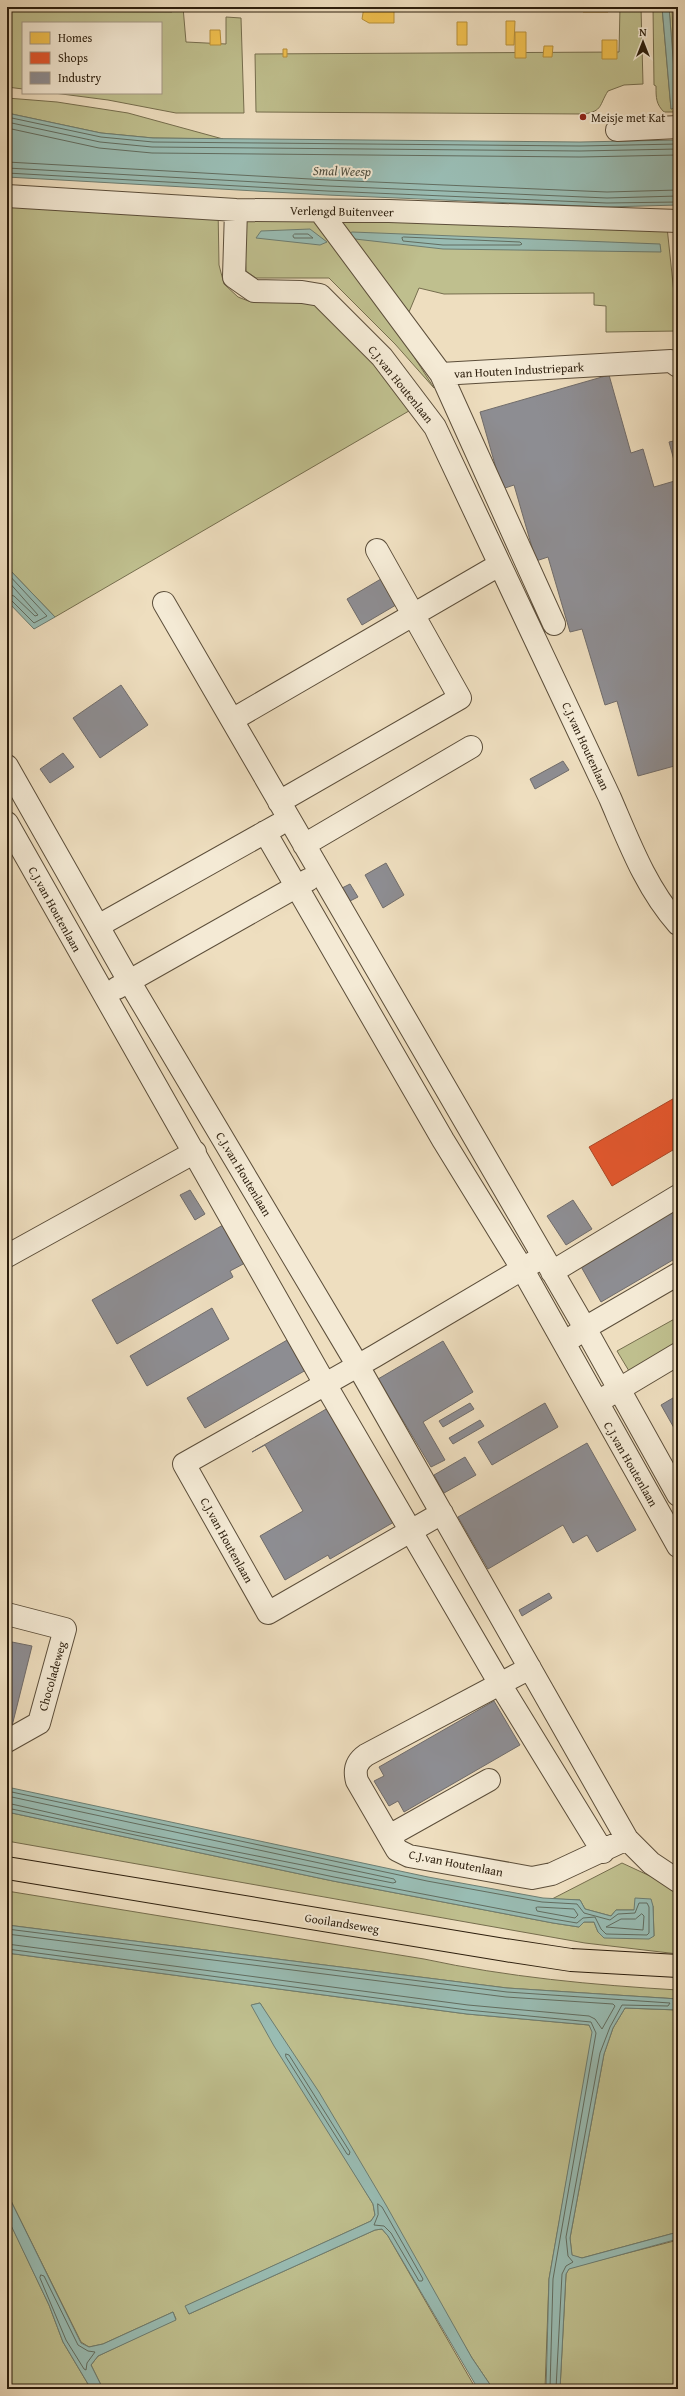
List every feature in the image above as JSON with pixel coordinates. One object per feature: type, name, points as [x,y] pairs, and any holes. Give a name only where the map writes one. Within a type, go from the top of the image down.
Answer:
[{"type":"main road","name":"Gooilandseweg","points":[[7,1868],[571,1960],[678,1966]]},
{"type":"street","points":[[617,130],[678,127]]},
{"type":"street","name":"Verlengd Buitenveer","points":[[7,196],[236,210],[389,211],[678,221]]},
{"type":"street","name":"C.J.van Houtenlaan","points":[[236,210],[234,277],[254,291],[302,292],[320,295],[382,357],[435,427],[635,855],[661,906],[678,924]]},
{"type":"street","name":"van Houten Industriepark","points":[[320,211],[441,374],[671,361],[678,366]]},
{"type":"street","points":[[441,374],[554,624]]},
{"type":"street","points":[[98,926],[265,832],[284,810],[460,698],[377,550]]},
{"type":"street","points":[[232,720],[499,565]]},
{"type":"street","points":[[164,603],[585,1328],[618,1390],[678,1495]]},
{"type":"street","points":[[304,845],[471,747]]},
{"type":"street","name":"C.J.van Houtenlaan","points":[[7,766],[129,981],[358,1366],[627,1839],[651,1863],[678,1881]]},
{"type":"street","name":"C.J.van Houtenlaan","points":[[7,823],[326,1384],[500,1684],[603,1852]]},
{"type":"street","name":"C.J.van Houtenlaan","points":[[265,832],[443,1140],[523,1270],[678,1546]]},
{"type":"street","points":[[104,995],[320,873]]},
{"type":"street","points":[[395,1055],[418,1042]]},
{"type":"street","points":[[443,1140],[467,1126]]},
{"type":"street","points":[[7,1256],[195,1152]]},
{"type":"street","name":"C.J.van Houtenlaan","points":[[442,1513],[268,1613],[184,1464],[358,1366],[523,1270],[547,1264],[678,1196]]},
{"type":"street","points":[[486,1211],[509,1198]]},
{"type":"street","points":[[564,1344],[585,1328],[678,1274]]},
{"type":"street","points":[[597,1403],[678,1354]]},
{"type":"street","name":"Chocoladeweg","points":[[7,1614],[65,1629],[39,1723],[7,1741]]},
{"type":"street","name":"C.J.van Houtenlaan","points":[[530,1668],[366,1755],[357,1764],[355,1769],[357,1781],[397,1850],[410,1856],[532,1878],[552,1874],[603,1852],[627,1839]]},
{"type":"street","points":[[390,1836],[489,1780]]},
{"type":"green space","points":[[7,7],[8,11],[172,12],[172,7],[183,7],[186,42],[226,44],[226,17],[241,18],[244,113],[176,113],[108,100],[62,94],[162,94],[162,22],[22,22],[22,89],[7,87]]},
{"type":"green space","points":[[620,7],[641,7],[643,84],[624,85],[608,91],[600,107],[590,113],[256,112],[255,54],[619,52]]},
{"type":"green space","points":[[653,7],[662,7],[671,109],[674,108],[675,90],[675,112],[664,112],[659,106],[657,100],[656,86],[654,85]]},
{"type":"green space","points":[[669,7],[672,7],[674,73]]},
{"type":"green space","points":[[7,98],[57,102],[128,113],[223,139],[153,138],[101,133],[7,113]]},
{"type":"green space","points":[[7,195],[218,207],[219,265],[224,284],[238,297],[251,302],[318,302],[414,408],[55,617],[7,567]]},
{"type":"green space","points":[[243,208],[310,211],[374,294],[434,388],[395,344],[329,278],[256,278],[246,271]]},
{"type":"green space","points":[[333,213],[667,227],[678,331],[606,332],[606,306],[594,305],[594,293],[444,294],[419,288],[409,312]]},
{"type":"green space","points":[[678,1317],[678,1342],[629,1371],[617,1351]]},
{"type":"green space","points":[[7,1812],[333,1881],[553,1923],[579,1927],[584,1922],[594,1922],[598,1932],[654,1936],[653,1906],[634,1910],[616,1910],[611,1916],[585,1909],[580,1900],[552,1899],[622,1863],[678,1889],[678,1954],[585,1943],[7,1841]]},
{"type":"green space","points":[[7,1891],[424,1959],[487,1971],[582,1983],[678,1990],[678,1999],[507,1988],[7,1925]]},
{"type":"green space","points":[[7,1953],[467,2014],[589,2025],[593,2032],[549,2279],[545,2389],[493,2389],[472,2358],[260,2003],[252,2005],[373,2204],[375,2215],[371,2221],[186,2306],[189,2314],[375,2230],[382,2229],[388,2236],[476,2389],[103,2389],[91,2365],[98,2356],[176,2319],[173,2312],[103,2344],[89,2347],[81,2342],[7,2193]]},
{"type":"green space","points":[[625,2008],[678,2010],[678,2232],[582,2258],[572,2256],[570,2238],[604,2054],[613,2028]]},
{"type":"green space","points":[[7,2216],[49,2305],[63,2342],[91,2389],[7,2389]]},
{"type":"green space","points":[[678,2240],[678,2389],[560,2389],[566,2274],[569,2268]]},
{"type":"water","points":[[662,7],[669,7],[675,83],[674,108],[671,109]]},
{"type":"water","name":"Smal Weesp","points":[[7,113],[101,133],[153,138],[580,142],[678,140],[678,205],[607,207],[327,195],[7,177]]},
{"type":"water","points":[[310,229],[327,242],[320,245],[256,238],[261,231]]},
{"type":"water","points":[[352,232],[660,244],[661,252],[443,249],[355,239],[348,234]]},
{"type":"water","points":[[7,567],[55,617],[34,629],[7,601]]},
{"type":"water","points":[[7,1787],[428,1877],[543,1898],[580,1900],[585,1909],[611,1916],[616,1910],[634,1910],[635,1898],[651,1899],[653,1906],[654,1936],[649,1939],[604,1938],[598,1932],[594,1922],[584,1922],[579,1927],[553,1923],[333,1881],[7,1812]]},
{"type":"water","points":[[7,1925],[507,1988],[678,1999],[678,2010],[625,2008],[613,2028],[604,2054],[570,2238],[572,2255],[582,2258],[678,2232],[678,2239],[569,2269],[566,2274],[560,2389],[546,2389],[549,2279],[592,2032],[589,2025],[467,2014],[7,1953]]},
{"type":"water","points":[[260,2003],[319,2092],[386,2205],[472,2358],[493,2389],[478,2389],[388,2236],[382,2229],[375,2230],[189,2314],[185,2306],[371,2221],[375,2215],[373,2204],[274,2046],[251,2005]]},
{"type":"water","points":[[7,2193],[81,2343],[89,2347],[103,2344],[173,2312],[176,2320],[98,2356],[91,2365],[103,2389],[91,2389],[63,2342],[49,2305],[7,2217]]},
{"type":"building: Homes","points":[[12,7],[170,7],[170,9],[12,9]]},
{"type":"building: Homes","points":[[265,7],[281,7],[281,11],[265,11]]},
{"type":"building: Homes","points":[[283,7],[293,7],[293,11],[283,10]]},
{"type":"building: Homes","points":[[364,7],[394,7],[394,23],[369,23],[362,19]]},
{"type":"building: Homes","points":[[412,7],[430,7],[430,10],[412,10]]},
{"type":"building: Homes","points":[[430,7],[449,7],[449,10],[430,10]]},
{"type":"building: Homes","points":[[466,7],[486,7],[486,11],[466,11]]},
{"type":"building: Homes","points":[[486,7],[507,7],[507,11],[486,11]]},
{"type":"building: Homes","points":[[524,7],[544,7],[544,10],[524,10]]},
{"type":"building: Homes","points":[[544,7],[565,7],[565,10],[544,10]]},
{"type":"building: Homes","points":[[583,7],[608,7],[608,12],[583,12]]},
{"type":"building: Homes","points":[[506,21],[515,21],[514,45],[506,45]]},
{"type":"building: Homes","points":[[457,22],[467,22],[467,45],[457,45]]},
{"type":"building: Homes","points":[[210,30],[220,30],[221,45],[210,45]]},
{"type":"building: Homes","points":[[515,32],[526,32],[526,58],[515,58]]},
{"type":"building: Homes","points":[[602,40],[617,40],[617,59],[602,59]]},
{"type":"building: Homes","points":[[544,46],[553,46],[552,57],[543,57]]},
{"type":"building: Homes","points":[[283,49],[287,49],[287,57],[283,57]]},
{"type":"building: Homes","points":[[678,57],[678,72],[676,72],[675,58]]},
{"type":"building: Shops","points":[[678,1096],[678,1147],[612,1186],[589,1147]]},
{"type":"building: Industry","points":[[609,375],[631,453],[643,449],[654,487],[678,480],[678,765],[638,776],[617,701],[605,705],[582,629],[570,632],[548,557],[536,561],[514,485],[502,489],[480,412]]},
{"type":"building: Industry","points":[[678,440],[678,475],[669,442]]},
{"type":"building: Industry","points":[[386,576],[401,602],[362,625],[347,599]]},
{"type":"building: Industry","points":[[121,685],[148,725],[100,758],[73,718]]},
{"type":"building: Industry","points":[[63,753],[74,767],[50,783],[40,769]]},
{"type":"building: Industry","points":[[563,761],[569,770],[535,789],[530,779]]},
{"type":"building: Industry","points":[[386,863],[404,895],[383,908],[365,875]]},
{"type":"building: Industry","points":[[350,884],[358,897],[350,901],[342,888]]},
{"type":"building: Industry","points":[[190,1190],[205,1214],[195,1220],[180,1195]]},
{"type":"building: Industry","points":[[573,1200],[592,1229],[566,1245],[547,1216]]},
{"type":"building: Industry","points":[[678,1206],[678,1257],[601,1302],[579,1263]]},
{"type":"building: Industry","points":[[223,1225],[245,1263],[230,1271],[233,1277],[117,1344],[92,1300]]},
{"type":"building: Industry","points":[[212,1308],[229,1339],[147,1386],[130,1356]]},
{"type":"building: Industry","points":[[289,1339],[306,1370],[205,1428],[187,1398]]},
{"type":"building: Industry","points":[[443,1341],[473,1392],[423,1422],[445,1460],[431,1467],[378,1379]]},
{"type":"building: Industry","points":[[678,1395],[678,1435],[661,1405]]},
{"type":"building: Industry","points":[[470,1403],[474,1409],[443,1427],[439,1421]]},
{"type":"building: Industry","points":[[545,1403],[558,1427],[492,1465],[478,1442]]},
{"type":"building: Industry","points":[[328,1408],[394,1522],[330,1559],[328,1555],[285,1580],[260,1536],[303,1511],[265,1445],[252,1452]]},
{"type":"building: Industry","points":[[480,1420],[484,1426],[453,1444],[449,1438]]},
{"type":"building: Industry","points":[[587,1443],[636,1530],[597,1552],[587,1535],[573,1543],[563,1525],[488,1569],[458,1517]]},
{"type":"building: Industry","points":[[465,1457],[476,1475],[444,1493],[434,1475]]},
{"type":"building: Industry","points":[[549,1593],[552,1598],[522,1616],[519,1610]]},
{"type":"building: Industry","points":[[7,1641],[32,1646],[11,1730],[7,1729]]},
{"type":"building: Industry","points":[[494,1701],[520,1745],[404,1812],[398,1801],[389,1806],[374,1781],[384,1776],[379,1767]]},
{"type":"place","name":"Meisje met Kat","points":[[583,117]]}]
